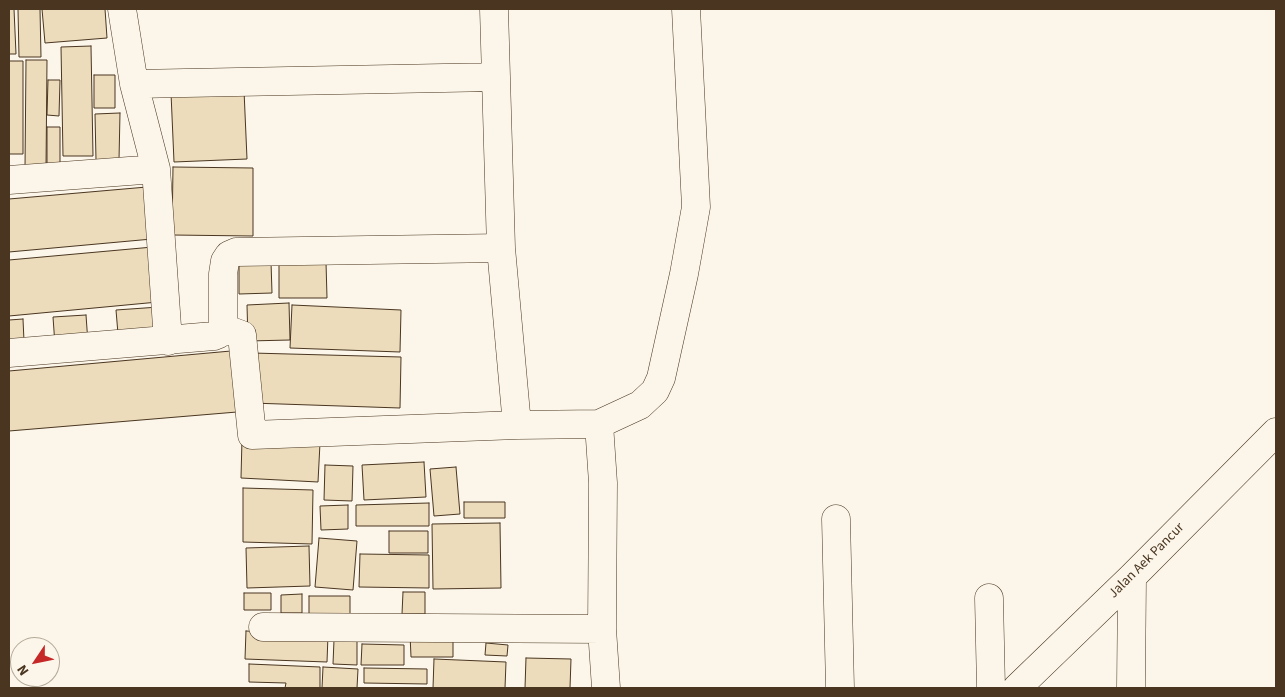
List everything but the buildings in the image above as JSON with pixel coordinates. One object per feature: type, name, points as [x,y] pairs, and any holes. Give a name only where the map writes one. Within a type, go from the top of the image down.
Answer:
[{"type":"street","points":[[122,9],[134,84],[156,169],[168,341]]},
{"type":"street","points":[[494,9],[502,248],[518,425]]},
{"type":"street","points":[[223,328],[242,334],[252,435],[518,425],[600,424],[640,405],[655,391],[661,378],[684,274],[696,206],[686,9]]},
{"type":"street","points":[[134,84],[495,77]]},
{"type":"street","points":[[9,180],[156,169]]},
{"type":"street","points":[[9,353],[168,341],[219,334],[223,328],[223,267],[229,255],[236,252],[502,248]]},
{"type":"street","points":[[600,424],[603,483],[602,629],[606,688]]},
{"type":"street","name":"Jalan Aek Pancur","points":[[1016,688],[1272,443]]},
{"type":"street","points":[[836,519],[840,688]]},
{"type":"street","points":[[1131,688],[1132,577]]},
{"type":"street","points":[[989,598],[991,688]]},
{"type":"street","points":[[263,627],[602,629]]}]
